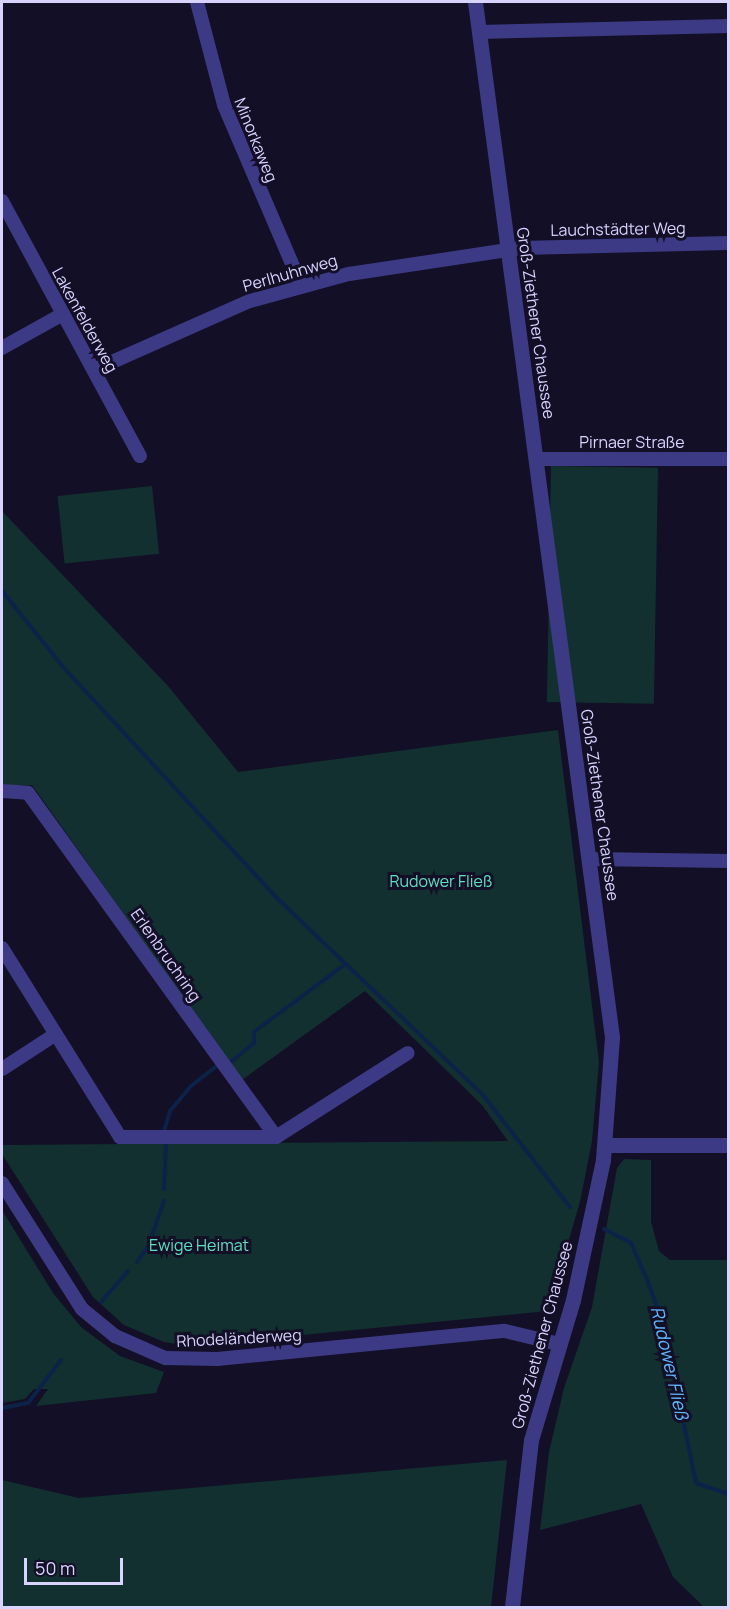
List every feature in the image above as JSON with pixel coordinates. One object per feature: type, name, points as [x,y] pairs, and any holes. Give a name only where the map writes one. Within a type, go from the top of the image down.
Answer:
[{"type":"street","name":"Minorkaweg","points":[[197,2],[224,105],[301,285]]},
{"type":"street","name":"Groß-Ziethener Chaussee","points":[[475,2],[612,1037],[605,1145],[573,1300],[531,1440],[512,1608]]},
{"type":"street","points":[[480,32],[729,26]]},
{"type":"street","name":"Lakenfelderweg","points":[[2,201],[140,456]]},
{"type":"street","name":"Lauchstädter Weg","points":[[508,249],[729,243]]},
{"type":"street","name":"Perlhuhnweg","points":[[94,370],[217,313],[301,285],[410,261],[508,249]]},
{"type":"street","points":[[2,348],[63,314]]},
{"type":"street","name":"Pirnaer Straße","points":[[536,459],[729,459]]},
{"type":"street","name":"Erlenbruchring","points":[[2,791],[28,793],[276,1137]]},
{"type":"street","points":[[589,859],[729,861]]},
{"type":"street","points":[[2,948],[120,1137],[276,1137],[408,1053]]},
{"type":"street","points":[[2,1069],[56,1034]]},
{"type":"street","points":[[605,1145],[729,1145]]},
{"type":"street","name":"Rhodeländerweg","points":[[2,1183],[82,1309],[115,1336],[165,1358],[217,1359],[505,1331],[559,1344]]},
{"type":"green space","points":[[551,466],[658,468],[654,704],[547,702]]},
{"type":"green space","points":[[152,486],[159,554],[65,564],[58,496]]},
{"type":"green space","name":"Rudower Fließ","points":[[2,511],[168,686],[238,772],[558,730],[599,1062],[592,1141],[580,1202],[548,1311],[189,1346],[164,1342],[124,1325],[93,1297],[2,1154],[2,1145],[508,1141],[482,1105],[365,991],[242,1080],[32,785],[2,785]]},
{"type":"green space","points":[[624,1159],[651,1160],[651,1222],[659,1251],[670,1260],[728,1260],[728,1607],[704,1607],[673,1577],[641,1504],[540,1530],[549,1452],[564,1388],[592,1307],[617,1168]]},
{"type":"green space","points":[[2,1210],[53,1293],[81,1327],[120,1356],[164,1372],[156,1393],[36,1406],[48,1389],[34,1389],[25,1399],[2,1403]]},
{"type":"green space","points":[[507,1460],[491,1607],[2,1607],[2,1480],[79,1498]]},
{"type":"waterway","name":"Rudower Fließ","points":[[2,591],[63,667],[280,901],[483,1095],[570,1207]]},
{"type":"waterway","points":[[231,1062],[254,1043],[254,1032],[344,965]]},
{"type":"waterway","points":[[164,1131],[170,1111],[191,1086],[217,1066]]},
{"type":"waterway","points":[[164,1189],[166,1143]]},
{"type":"waterway","points":[[137,1262],[148,1247],[164,1201]]},
{"type":"waterway","name":"Rudower Fließ","points":[[604,1229],[631,1243],[648,1282],[664,1327],[696,1483],[728,1494]]},
{"type":"waterway","points":[[101,1302],[128,1271]]},
{"type":"waterway","points":[[2,1408],[28,1403],[61,1360]]},
{"type":"park label","name":"Ewige Heimat","points":[[199,1245]]}]
